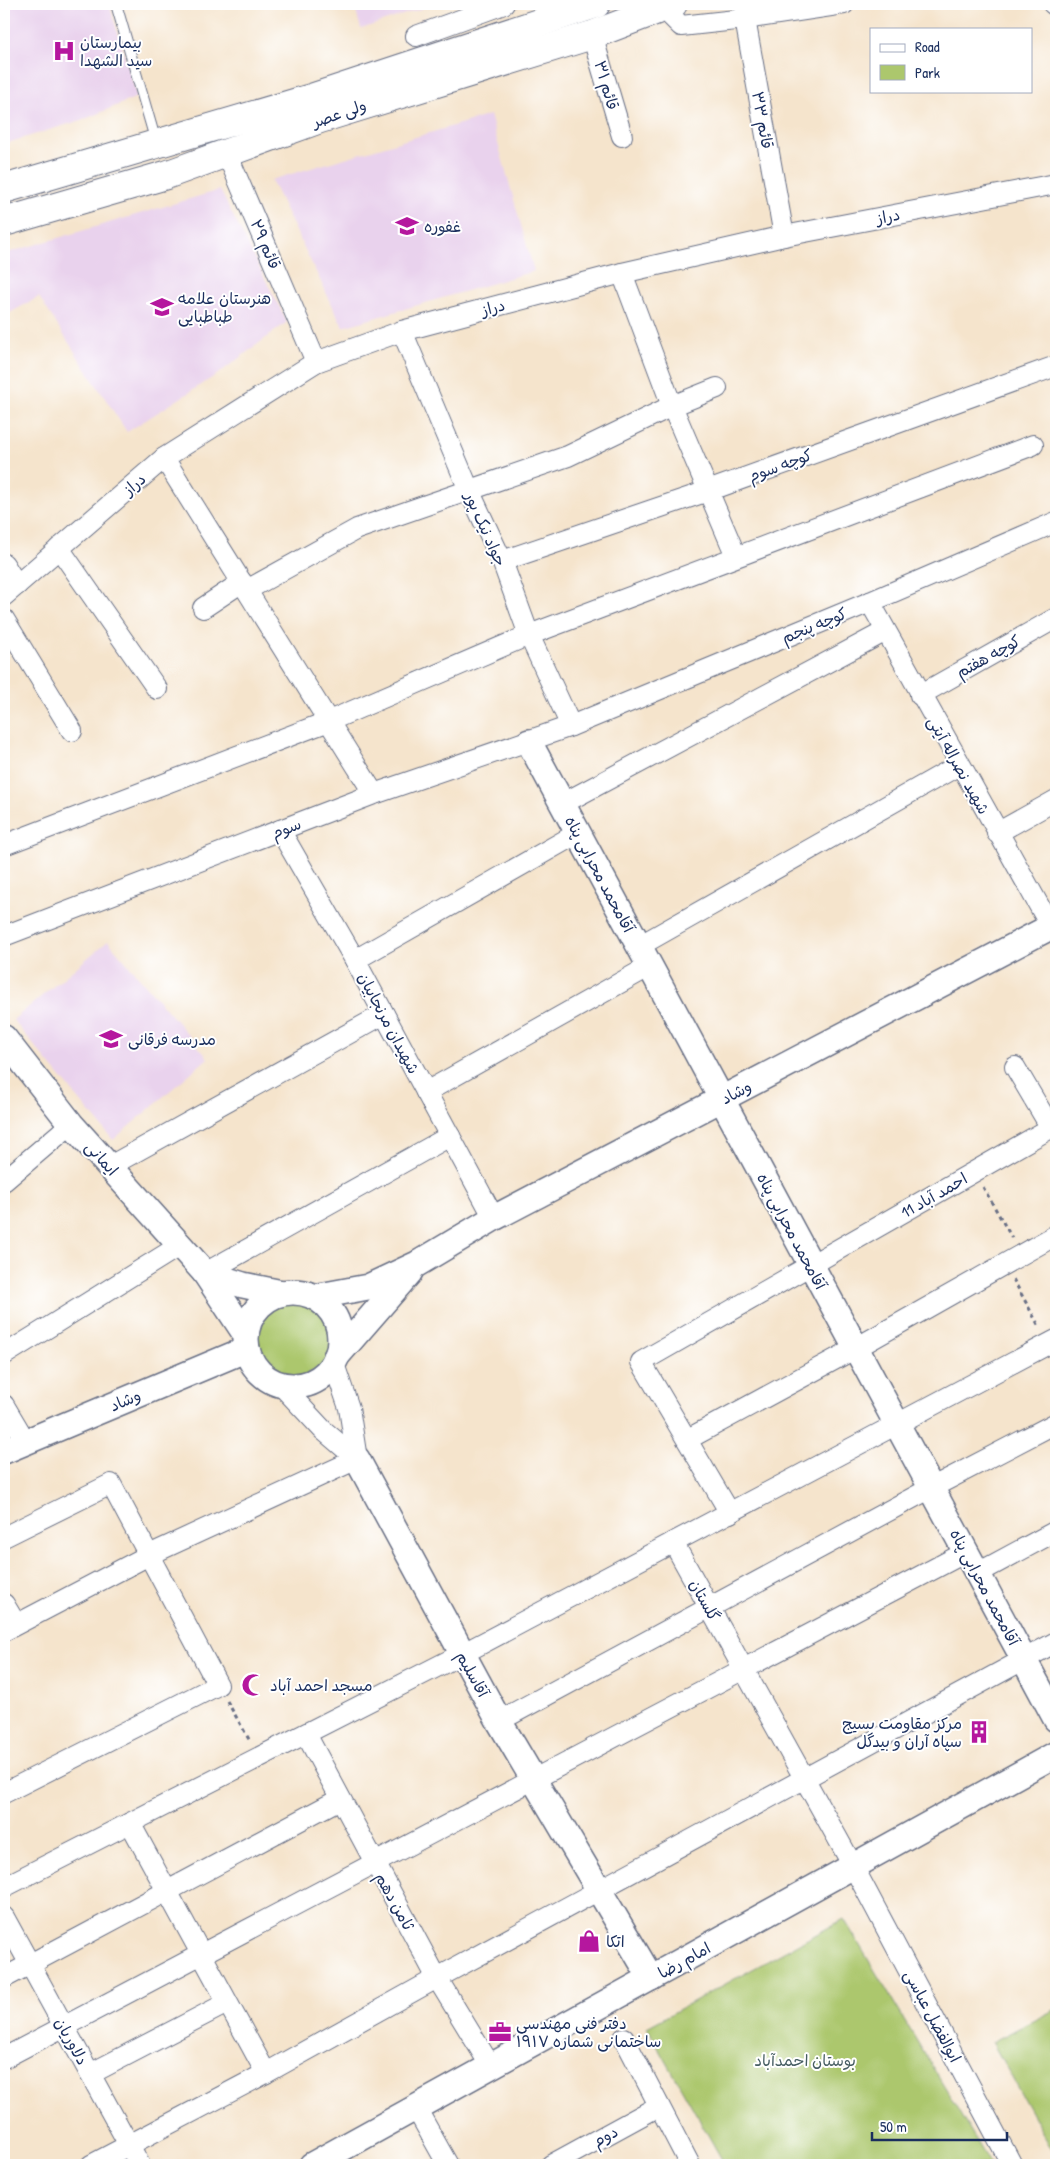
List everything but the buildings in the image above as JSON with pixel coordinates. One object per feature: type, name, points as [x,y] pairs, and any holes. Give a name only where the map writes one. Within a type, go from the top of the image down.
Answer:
[{"type":"main road","points":[[4,189],[308,99],[596,4]]},
{"type":"main road","name":"ولی عصر","points":[[4,222],[166,175],[338,113],[592,35],[668,6]]},
{"type":"street","points":[[416,36],[504,4]]},
{"type":"street","points":[[668,6],[680,26],[745,12],[844,4]]},
{"type":"street","name":"قائم ۳۳","points":[[745,12],[784,236]]},
{"type":"street","name":"قائم ۳۱","points":[[592,35],[622,136]]},
{"type":"street","name":"قائم ۲۹","points":[[228,154],[316,362]]},
{"type":"street","name":"دراز","points":[[11,590],[164,458],[316,362],[402,331],[622,273],[784,236],[1056,184]]},
{"type":"street","points":[[622,273],[672,406],[736,556]]},
{"type":"street","name":"جواد نیک پور","points":[[402,331],[469,490],[502,561],[529,635],[571,726]]},
{"type":"street","name":"کوچه سوم","points":[[502,561],[708,491],[1056,366]]},
{"type":"street","points":[[204,608],[357,529],[568,456],[672,406],[717,388]]},
{"type":"street","points":[[4,845],[329,721],[529,635],[1032,444]]},
{"type":"street","points":[[164,458],[374,794]]},
{"type":"street","name":"کوچه پنجم","points":[[571,726],[870,602],[1056,522]]},
{"type":"street","points":[[59,548],[157,689]]},
{"type":"street","points":[[4,564],[11,590]]},
{"type":"street","name":"شهید نصراله آیتی","points":[[870,602],[884,632],[959,765],[1053,926]]},
{"type":"street","name":"کوچه هفتم","points":[[920,695],[1056,618]]},
{"type":"street","points":[[4,619],[72,731]]},
{"type":"street","points":[[562,804],[884,632]]},
{"type":"street","name":"سوم","points":[[4,936],[374,794],[571,726]]},
{"type":"street","name":"آقامحمد محرابی پناه","points":[[529,742],[1056,1719]]},
{"type":"street","points":[[426,1092],[644,956],[959,765]]},
{"type":"street","points":[[998,833],[1056,800]]},
{"type":"street","name":"شهیدان مرنجابیان","points":[[280,830],[355,960],[494,1218]]},
{"type":"street","points":[[355,960],[578,833]]},
{"type":"street","name":"وشاد","points":[[418,1264],[494,1218],[1053,926]]},
{"type":"street","points":[[110,1166],[384,1014]]},
{"type":"street","name":"ایمانی","points":[[4,1038],[71,1124],[204,1273],[247,1342]]},
{"type":"street","points":[[1015,1067],[1054,1126]]},
{"type":"street","points":[[4,1181],[71,1124]]},
{"type":"street","name":"احمد آباد 11","points":[[688,1439],[641,1362],[1054,1126]]},
{"type":"street","points":[[204,1273],[450,1136]]},
{"type":"street","points":[[730,1513],[688,1439],[856,1348],[1056,1235]]},
{"type":"street","points":[[4,1355],[179,1246]]},
{"type":"street","points":[[314,1297],[368,1287],[418,1264]]},
{"type":"street","points":[[4,1604],[10,1628],[149,1555],[357,1459],[349,1408],[335,1359],[340,1343],[338,1329],[333,1315],[324,1303],[302,1293],[282,1293],[269,1299],[258,1308],[250,1320],[247,1342],[252,1362],[260,1373],[273,1382],[287,1386],[302,1385],[316,1380],[329,1368],[335,1359],[418,1264]]},
{"type":"street","name":"ایمانی","points":[[204,1273],[243,1286],[282,1293]]},
{"type":"street","name":"وشاد","points":[[15,1446],[247,1342]]},
{"type":"street","points":[[4,1887],[462,1654],[1052,1342]]},
{"type":"street","name":"آقاسلیم","points":[[280,1384],[323,1430],[357,1459],[499,1721],[651,1978]]},
{"type":"street","points":[[4,1405],[15,1446]]},
{"type":"street","points":[[499,1721],[931,1488],[1056,1423]]},
{"type":"street","points":[[4,1537],[111,1484],[218,1685],[4,1793]]},
{"type":"street","points":[[4,2058],[744,1669],[972,1563],[1056,1531]]},
{"type":"street","name":"گلستان","points":[[673,1542],[854,1866]]},
{"type":"street","points":[[91,2165],[266,2073],[1056,1642]]},
{"type":"street","name":"ثامن دهم","points":[[306,1734],[437,1978],[490,2065]]},
{"type":"street","name":"امام رضا","points":[[312,2165],[1056,1754]]},
{"type":"street","points":[[4,1978],[340,1799]]},
{"type":"street","points":[[130,1823],[266,2073]]},
{"type":"street","name":"ابوالفضل عباسی","points":[[854,1866],[1012,2165]]},
{"type":"street","name":"دلاوریان","points":[[4,1917],[140,2165]]},
{"type":"street","points":[[90,2074],[228,2003]]},
{"type":"street","points":[[624,2038],[690,2165]]},
{"type":"street","name":"دوم","points":[[551,2165],[659,2106]]},
{"type":"street","points":[[416,2108],[448,2165]]},
{"type":"lane","points":[[116,4],[157,144]]},
{"type":"path","points":[[974,1172],[1052,1342]]},
{"type":"path","points":[[218,1685],[259,1758]]},
{"type":"shaded area","name":"بیمارستان سید الشهدا","points":[[4,4],[109,4],[137,97],[85,119],[4,144]]},
{"type":"shaded area","points":[[354,4],[435,4],[361,29]]},
{"type":"shaded area","name":"غفوره","points":[[490,115],[534,271],[343,327],[271,180]]},
{"type":"shaded area","name":"هنرستان علامه طباطبایی","points":[[220,190],[287,322],[218,374],[127,432],[39,297],[4,316],[4,254]]},
{"type":"shaded area","name":"مدرسه فرقانی","points":[[108,941],[208,1058],[113,1140],[13,1020]]},
{"type":"green space","points":[[289,1297],[302,1299],[313,1304],[326,1318],[331,1338],[333,1361],[302,1377],[289,1379],[273,1375],[261,1367],[254,1355],[251,1341],[253,1327],[260,1314],[272,1304]]},
{"type":"green space","name":"بوستان احمدآباد","points":[[844,1919],[991,2165],[725,2165],[647,2027]]},
{"type":"green space","points":[[1054,2010],[1056,2015],[1056,2157],[992,2042]]},
{"type":"place","name":"بیمارستان سید الشهدا","points":[[64,51]]},
{"type":"place","name":"غفوره","points":[[407,226]]},
{"type":"place","name":"هنرستان علامه طباطبایی","points":[[162,307]]},
{"type":"place","name":"مدرسه فرقانی","points":[[111,1039]]},
{"type":"place","name":"مسجد احمد آباد","points":[[253,1685]]},
{"type":"place","name":"مرکز مقاومت بسیج سپاه آران و بیدگل","points":[[979,1732]]},
{"type":"place","name":"اتکا","points":[[589,1941]]},
{"type":"place","name":"دفتر فنی مهندسی ساختمانی شماره ۱۹۱۷","points":[[500,2032]]}]
